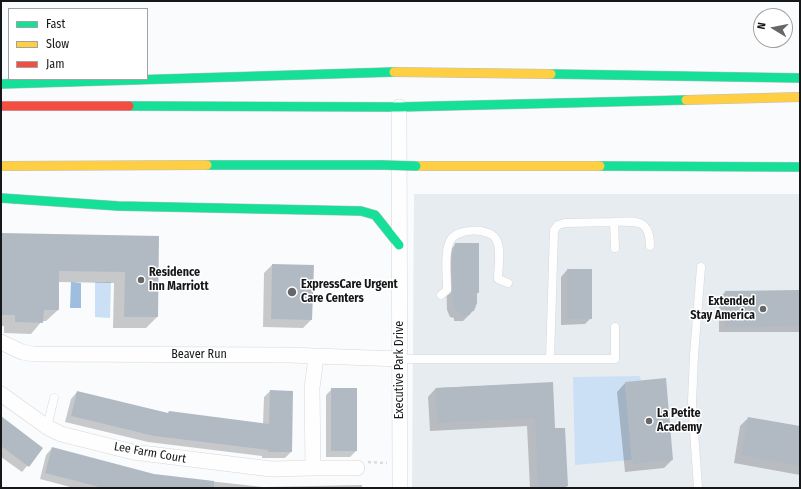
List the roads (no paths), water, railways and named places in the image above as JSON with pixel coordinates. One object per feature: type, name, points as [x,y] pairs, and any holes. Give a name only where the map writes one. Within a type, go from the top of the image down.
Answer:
[{"type":"highway","points":[[148,80],[403,72],[800,78]]},
{"type":"highway","points":[[1,84],[135,80]]},
{"type":"highway","points":[[1,106],[399,108],[800,97]]},
{"type":"highway","points":[[1,166],[382,165],[800,167]]},
{"type":"highway","points":[[1,198],[118,206],[361,211],[375,215],[399,245]]},
{"type":"street","name":"Executive Park Drive","points":[[399,108],[400,488]]},
{"type":"street","name":"Beaver Run","points":[[1,342],[22,352],[33,354],[288,355],[400,359]]},
{"type":"street","points":[[313,468],[312,388],[316,357]]},
{"type":"street","name":"Lee Farm Court","points":[[1,394],[47,427],[61,434],[156,456],[271,469],[358,468]]},
{"type":"lane","points":[[614,222],[614,248]]},
{"type":"lane","points":[[550,359],[552,236],[558,225],[565,223],[630,222],[645,226],[649,230],[650,246]]},
{"type":"lane","points":[[442,295],[447,290],[448,244],[454,235],[460,232],[480,232],[494,236],[499,250],[498,279],[508,283]]},
{"type":"lane","points":[[698,488],[692,402],[701,267]]},
{"type":"lane","points":[[400,359],[615,359],[615,327]]},
{"type":"lane","points":[[47,427],[54,398]]},
{"type":"place","name":"Residence Inn Marriott","points":[[141,280]]},
{"type":"place","name":"ExpressCare Urgent Care Centers","points":[[292,292]]},
{"type":"place","name":"Extended Stay America","points":[[763,309]]},
{"type":"place","name":"La Petite Academy","points":[[649,421]]}]
